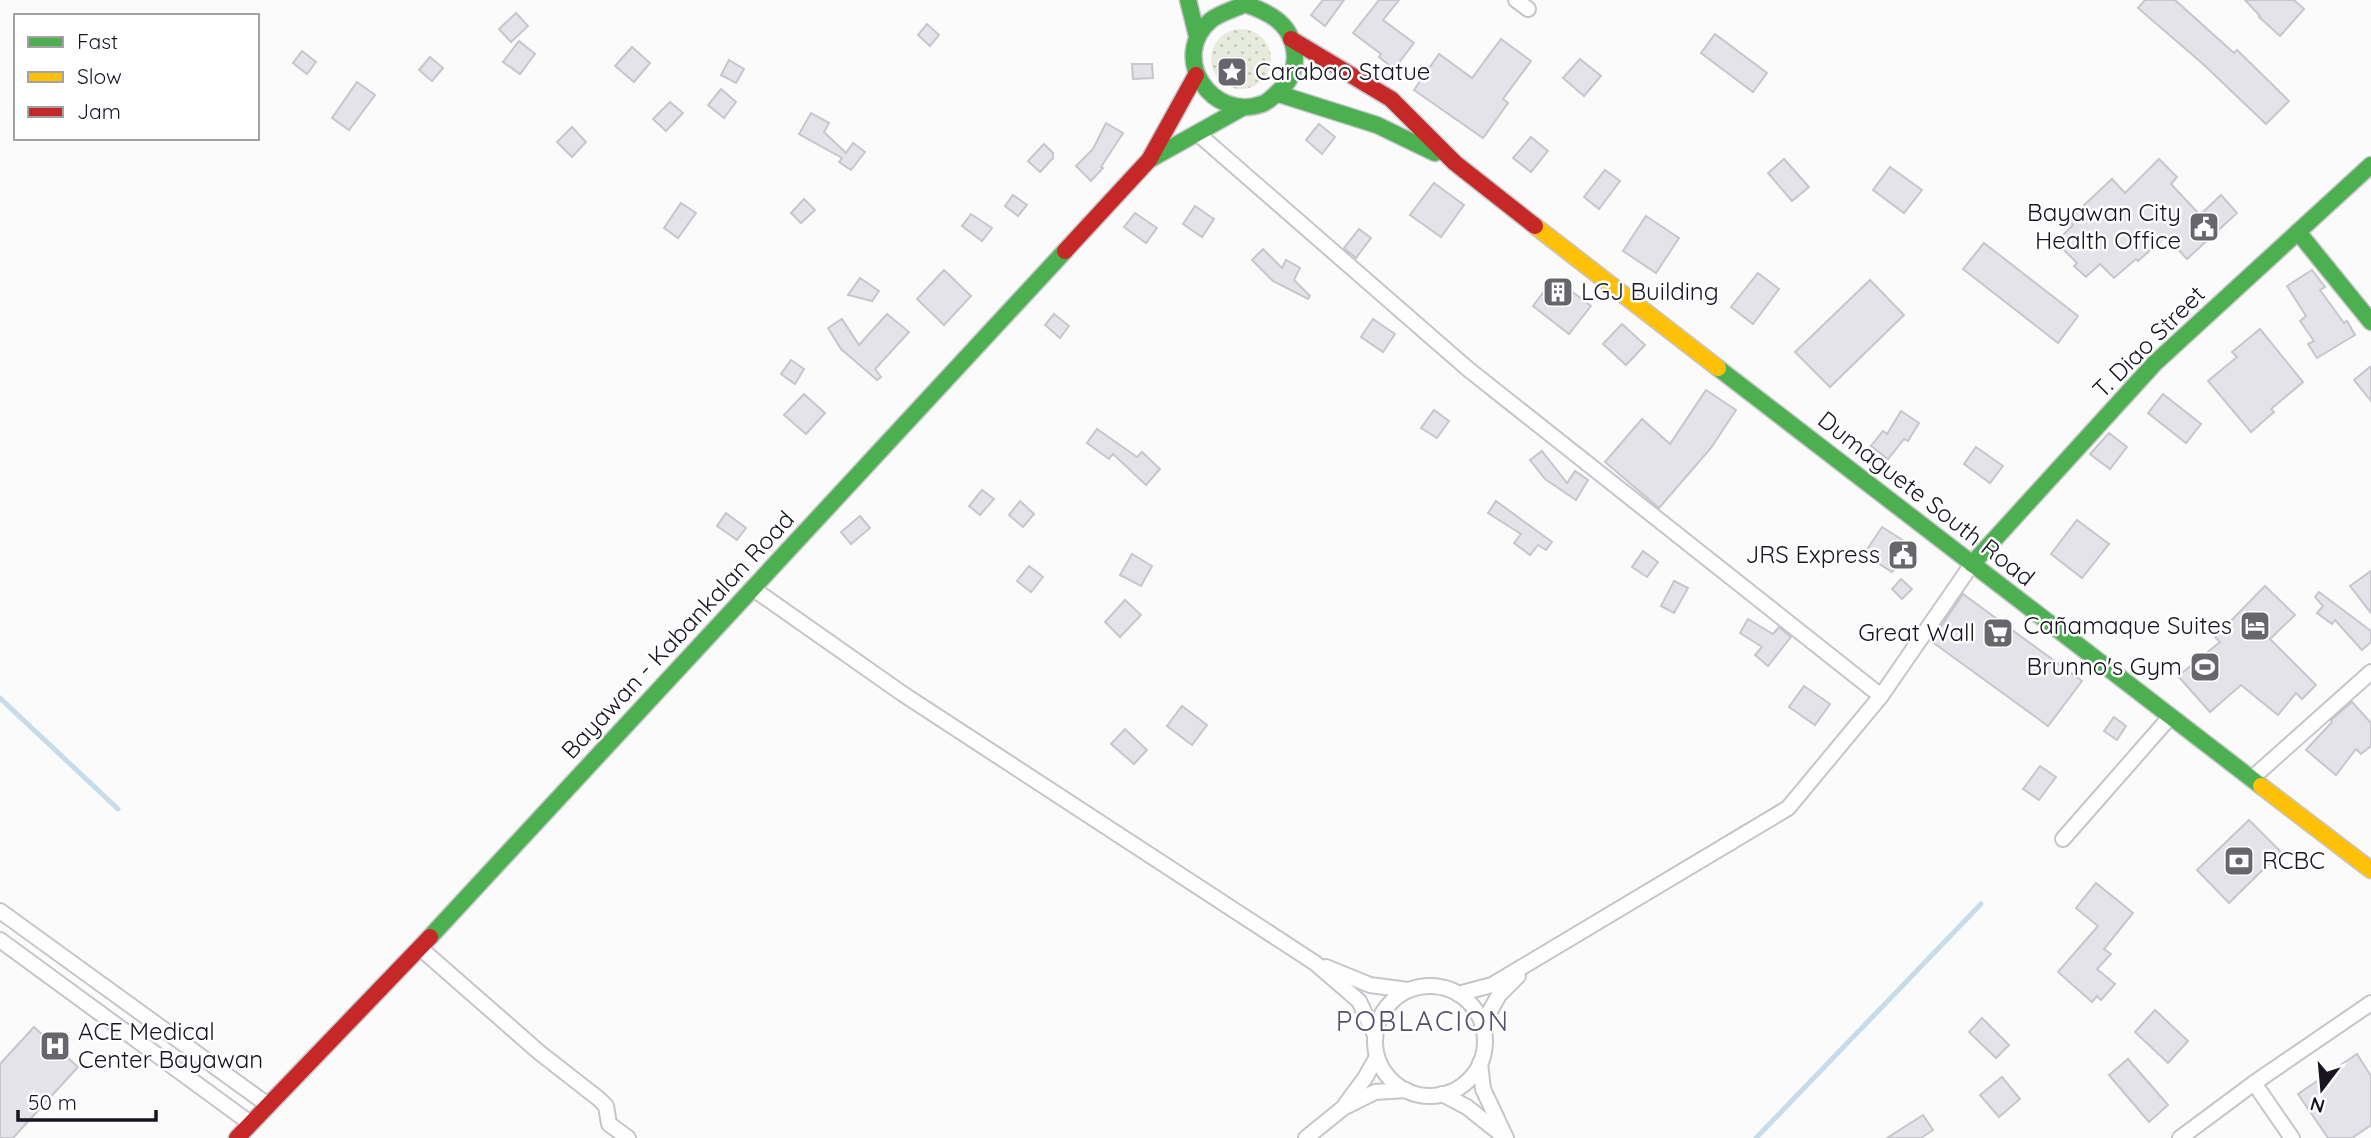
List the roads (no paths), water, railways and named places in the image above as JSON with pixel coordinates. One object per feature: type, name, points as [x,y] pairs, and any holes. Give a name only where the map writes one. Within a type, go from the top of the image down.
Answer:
[{"type":"main road","points":[[1188,0],[1197,36]]},
{"type":"main road","points":[[1244,2],[1264,10],[1281,22],[1292,39],[1295,58],[1291,78],[1279,94],[1262,105],[1242,108],[1223,104],[1206,92],[1195,75],[1192,56],[1197,36],[1208,20],[1225,9],[1244,2]]},
{"type":"main road","name":"Dumaguete South Road","points":[[1292,39],[1391,99],[1455,163],[2371,870]]},
{"type":"main road","name":"Bayawan - Kabankalan Road","points":[[237,1138],[420,948],[1149,160],[1195,75]]},
{"type":"main road","name":"Dumaguete South Road","points":[[1279,94],[1377,125],[1455,163]]},
{"type":"main road","name":"Bayawan - Kabankalan Road","points":[[1149,160],[1242,108]]},
{"type":"main road","name":"T. Diao Street","points":[[1972,564],[2155,363],[2371,165]]},
{"type":"main road","points":[[2298,232],[2371,322]]},
{"type":"street","points":[[1197,133],[1468,369],[1881,696]]},
{"type":"street","points":[[1458,994],[1492,985],[1529,965],[1788,808],[1881,696],[1972,564]]},
{"type":"street","points":[[752,588],[903,694],[1315,962],[1359,1001],[1375,1035],[1377,1057],[1387,1075],[1406,1090],[1418,1094],[1442,1094],[1464,1083],[1480,1063]]},
{"type":"street","points":[[2251,779],[2371,672]]},
{"type":"street","points":[[2063,839],[2170,717]]},
{"type":"street","points":[[0,911],[268,1105]]},
{"type":"street","points":[[0,940],[250,1124]]},
{"type":"street","points":[[420,948],[540,1053],[599,1098],[606,1106],[609,1124],[628,1138]]},
{"type":"street","points":[[1315,962],[1370,985],[1408,990],[1434,986],[1458,994],[1476,1010],[1485,1038],[1480,1063],[1483,1089],[1506,1138]]},
{"type":"street","points":[[1482,1025],[1499,995],[1529,965]]},
{"type":"street","points":[[87,1004],[101,984]]},
{"type":"street","points":[[1375,1035],[1381,1015],[1387,1006],[1408,990]]},
{"type":"street","points":[[2180,1138],[2254,1083],[2371,1003]]},
{"type":"street","points":[[1343,1108],[1377,1057]]},
{"type":"street","points":[[2254,1083],[2292,1138]]},
{"type":"street","points":[[1306,1138],[1343,1108],[1375,1092],[1406,1090]]},
{"type":"street","points":[[1442,1094],[1467,1107],[1506,1138]]},
{"type":"waterway","points":[[0,698],[118,809]]},
{"type":"waterway","points":[[1756,1138],[1981,904]]},
{"type":"place","name":"Carabao Statue","points":[[1232,72]]},
{"type":"place","name":"Bayawan City Health Office","points":[[2204,227]]},
{"type":"place","name":"LGJ Building","points":[[1558,292]]},
{"type":"place","name":"JRS Express","points":[[1903,555]]},
{"type":"place","name":"Cañamaque Suites","points":[[2255,626]]},
{"type":"place","name":"Great Wall","points":[[1998,633]]},
{"type":"place","name":"Brunno's Gym","points":[[2205,667]]},
{"type":"place","name":"RCBC","points":[[2239,861]]},
{"type":"place","name":"ACE Medical Center Bayawan","points":[[55,1046]]},
{"type":"district","name":"POBLACION","points":[[1423,1021]]}]
